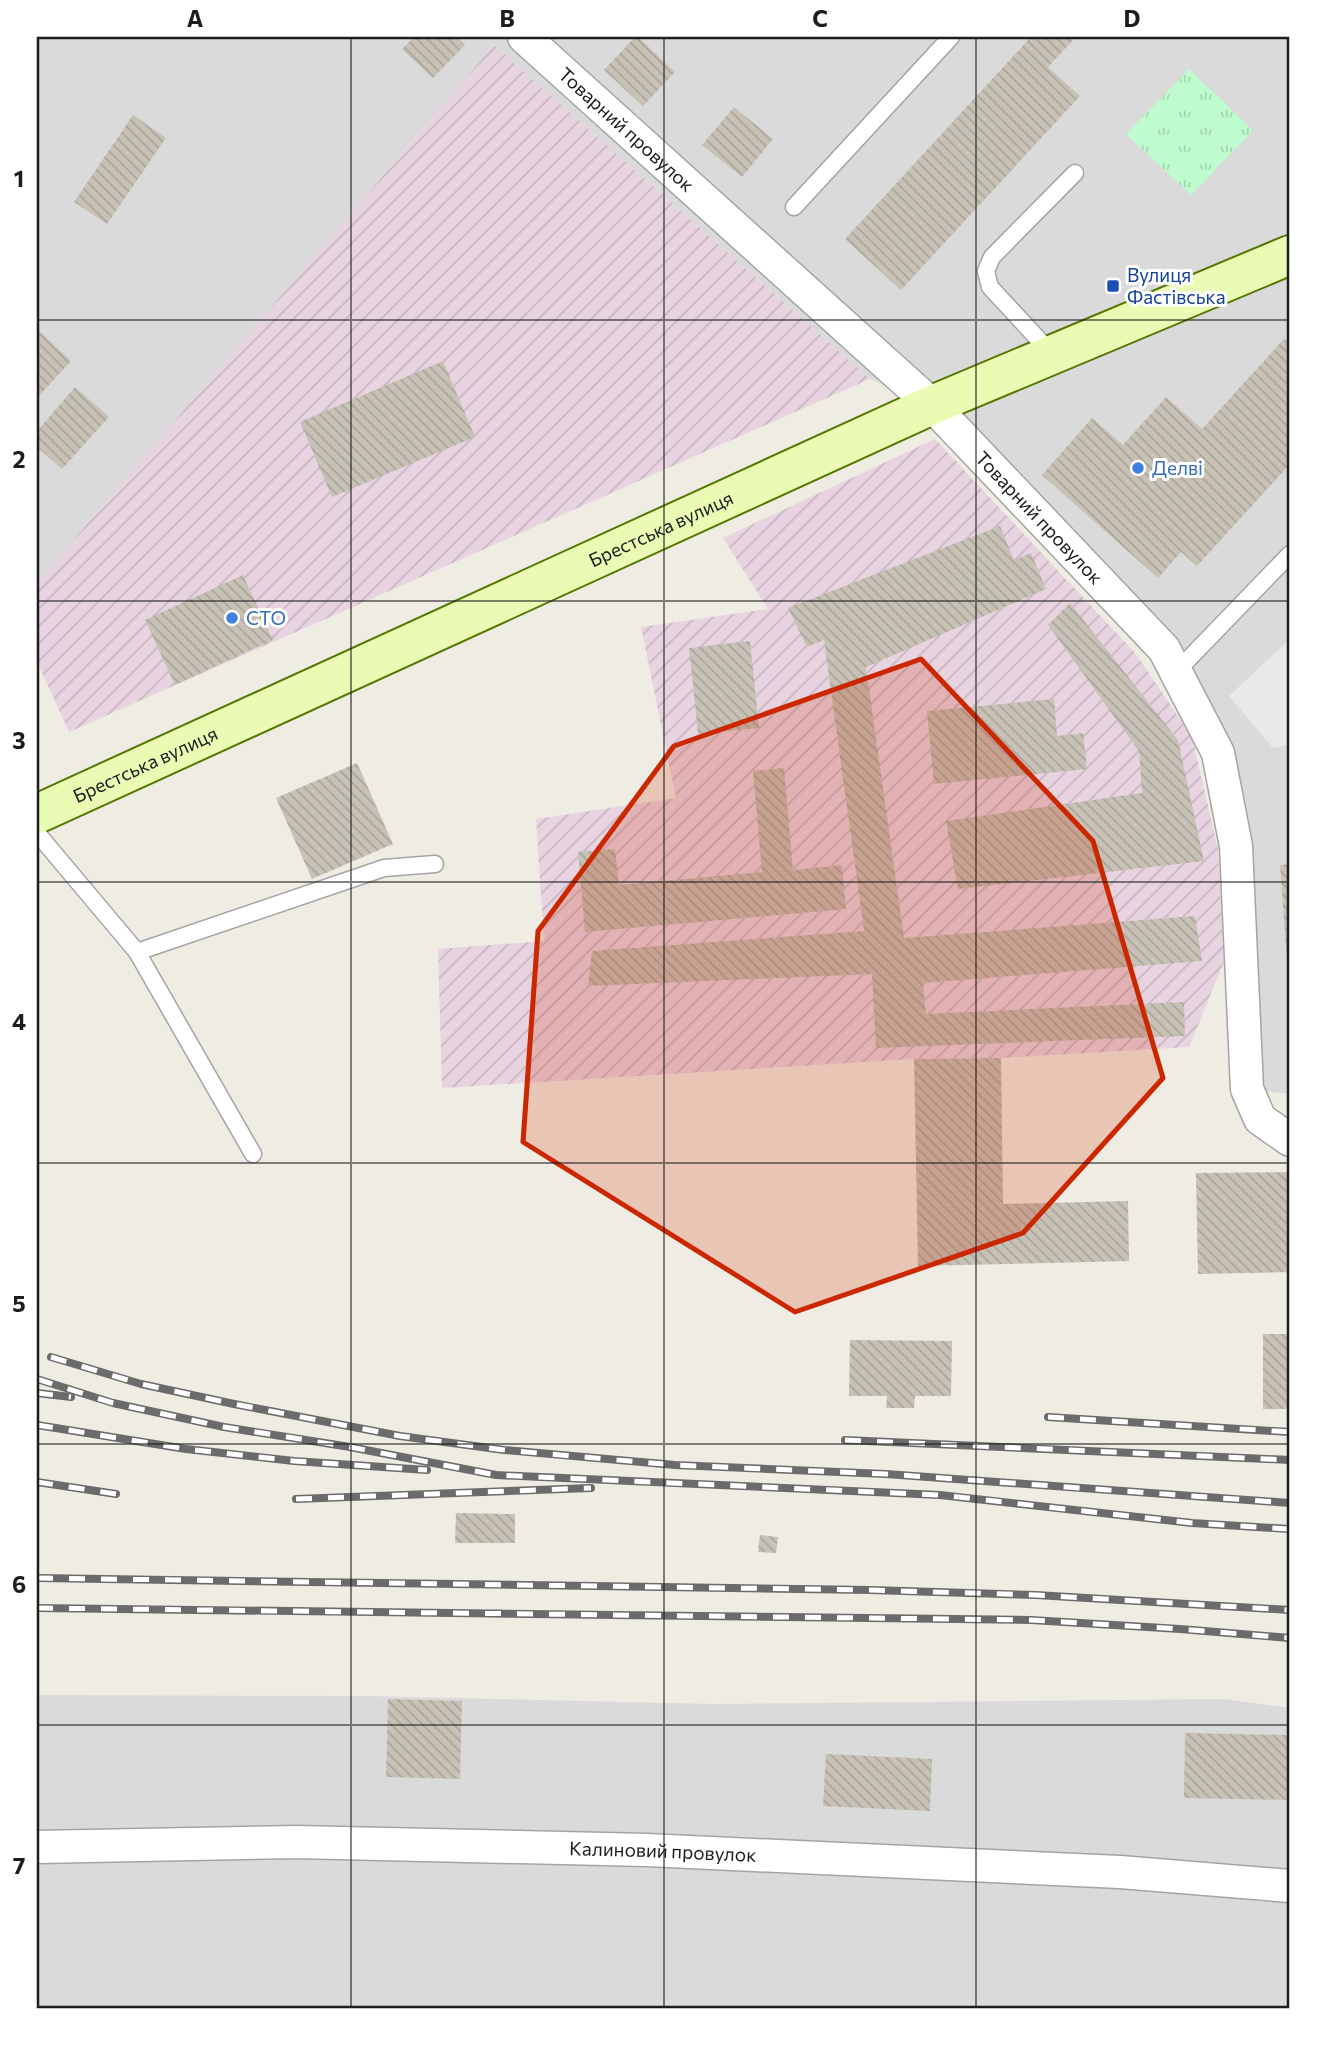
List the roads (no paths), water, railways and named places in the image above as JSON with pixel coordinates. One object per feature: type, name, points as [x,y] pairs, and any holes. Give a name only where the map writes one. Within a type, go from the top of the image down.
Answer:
[{"type":"street","name":"Товарний провулок","points":[[524,37],[932,405],[1164,649],[1218,753],[1236,846],[1247,1089],[1260,1119],[1290,1140]]},
{"type":"street","name":"Брестська вулиця","points":[[37,814],[932,405],[1290,255]]},
{"type":"street","name":"Калиновий провулок","points":[[37,1847],[296,1842],[647,1850],[1120,1872],[1290,1886]]},
{"type":"lane","points":[[794,207],[951,37]]},
{"type":"lane","points":[[1052,355],[990,287],[986,271],[992,257],[1075,173]]},
{"type":"lane","points":[[1176,672],[1290,554]]},
{"type":"lane","points":[[37,833],[137,952],[253,1154]]},
{"type":"lane","points":[[137,952],[384,868],[435,864]]},
{"type":"railway","points":[[51,1357],[141,1384],[234,1404],[400,1436],[504,1450],[675,1465],[886,1474],[1290,1503]]},
{"type":"railway","points":[[37,1379],[113,1403],[224,1427],[350,1447],[496,1475],[940,1495],[1192,1523],[1290,1529]]},
{"type":"railway","points":[[37,1393],[71,1397]]},
{"type":"railway","points":[[1048,1417],[1290,1432]]},
{"type":"railway","points":[[37,1425],[186,1449],[294,1461],[427,1470]]},
{"type":"railway","points":[[845,1440],[1290,1460]]},
{"type":"railway","points":[[37,1482],[116,1494]]},
{"type":"railway","points":[[296,1499],[591,1488]]},
{"type":"railway","points":[[37,1578],[870,1590],[1036,1595],[1290,1610]]},
{"type":"railway","points":[[37,1608],[1031,1620],[1290,1638]]},
{"type":"place","name":"Вулиця Фастівська","points":[[1113,286]]},
{"type":"place","name":"Делві","points":[[1138,468]]},
{"type":"place","name":"СТО","points":[[232,618]]}]
